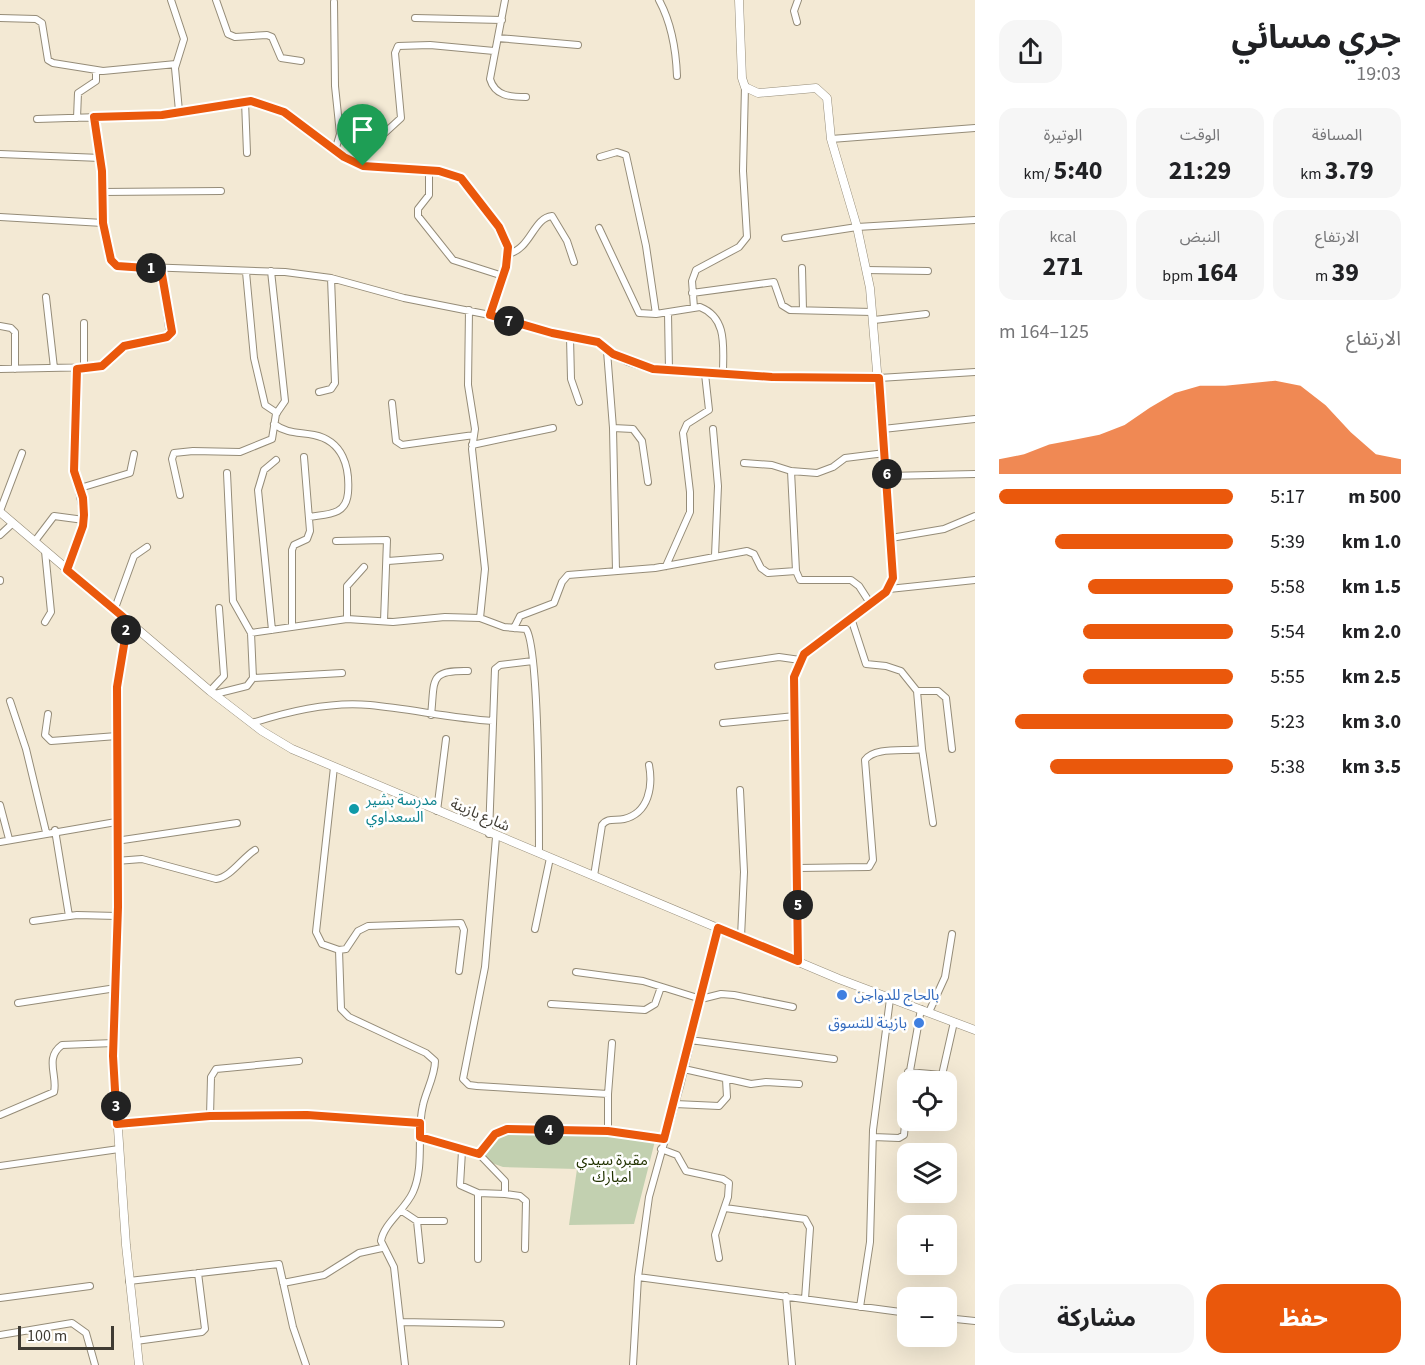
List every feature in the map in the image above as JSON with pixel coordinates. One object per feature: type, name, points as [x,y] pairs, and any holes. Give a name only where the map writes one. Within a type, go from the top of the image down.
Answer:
[{"type":"street","points":[[171,0],[184,39],[183,51],[176,64],[179,111]]},
{"type":"street","points":[[216,0],[228,34],[235,37],[267,35],[272,37],[281,58],[301,60]]},
{"type":"street","points":[[505,0],[490,72],[492,85],[502,94],[526,97]]},
{"type":"street","points":[[659,0],[666,14],[673,39],[677,76]]},
{"type":"street","points":[[694,308],[693,274],[699,266],[740,247],[747,237],[743,171],[744,86],[739,0]]},
{"type":"street","points":[[797,22],[794,11],[798,0]]},
{"type":"street","points":[[334,2],[340,134],[335,151]]},
{"type":"street","points":[[0,18],[39,21],[44,26],[50,62],[96,70],[176,64]]},
{"type":"street","points":[[415,18],[502,20]]},
{"type":"street","points":[[498,38],[578,45]]},
{"type":"street","points":[[353,162],[401,118],[395,53],[398,46],[430,45],[494,51]]},
{"type":"street","points":[[77,118],[78,93],[96,81],[96,70]]},
{"type":"street","points":[[744,86],[758,93],[819,89],[827,101],[831,139],[857,227],[873,316],[891,538],[893,578],[889,589]]},
{"type":"street","points":[[245,101],[247,153]]},
{"type":"street","points":[[37,119],[162,115],[245,101],[262,103],[284,112],[353,162],[373,167],[429,170],[451,174],[465,182],[502,233],[508,254],[490,315]]},
{"type":"street","points":[[94,117],[101,158],[103,223],[113,264],[161,269],[271,271],[331,278],[404,298],[469,310],[570,337],[598,342],[606,351],[638,365],[669,371],[772,377],[879,378],[975,372]]},
{"type":"street","points":[[831,139],[975,128]]},
{"type":"street","points":[[600,157],[617,152],[626,155],[646,246],[656,315]]},
{"type":"street","points":[[0,154],[101,158]]},
{"type":"street","points":[[429,170],[429,195],[418,209],[418,216],[453,260],[503,276]]},
{"type":"street","points":[[102,192],[220,191]]},
{"type":"street","points":[[508,254],[523,248],[543,220],[552,216],[567,241],[574,262]]},
{"type":"street","points":[[0,217],[103,223]]},
{"type":"street","points":[[785,238],[857,227],[975,219]]},
{"type":"street","points":[[599,228],[637,310],[642,315],[656,315],[694,308],[703,308],[711,313],[721,326],[723,373]]},
{"type":"street","points":[[802,268],[803,310]]},
{"type":"street","points":[[0,369],[80,368],[107,364],[124,346],[170,335],[172,332],[161,269]]},
{"type":"street","points":[[866,270],[928,271]]},
{"type":"street","points":[[180,495],[172,459],[174,453],[243,451],[271,441],[277,413],[284,404],[285,397],[271,271]]},
{"type":"street","points":[[246,272],[258,384],[265,405],[277,413]]},
{"type":"street","points":[[319,392],[330,389],[335,383],[331,278]]},
{"type":"street","points":[[692,293],[774,282],[782,305],[790,310],[873,316],[926,314]]},
{"type":"street","points":[[46,297],[54,368]]},
{"type":"street","points":[[469,310],[468,379],[474,435],[472,445],[485,569],[480,618]]},
{"type":"street","points":[[668,313],[669,371]]},
{"type":"street","points":[[67,570],[84,520],[74,462],[84,323]]},
{"type":"street","points":[[0,326],[11,328],[15,332],[15,369]]},
{"type":"street","points":[[570,337],[571,379],[579,402]]},
{"type":"street","points":[[606,351],[613,428],[616,571]]},
{"type":"street","points":[[666,566],[690,512],[683,433],[687,424],[709,410],[705,374]]},
{"type":"street","points":[[392,403],[396,441],[402,446],[474,435]]},
{"type":"street","points":[[883,429],[975,419]]},
{"type":"street","points":[[274,424],[288,432],[326,438],[344,456],[348,491],[345,506],[336,513],[309,517]]},
{"type":"street","points":[[472,445],[553,428]]},
{"type":"street","points":[[613,428],[633,429],[640,435],[648,482]]},
{"type":"street","points":[[713,429],[718,486],[715,556]]},
{"type":"street","points":[[0,512],[22,453]]},
{"type":"street","points":[[744,463],[772,465],[791,471],[817,473],[833,467],[844,458],[885,453]]},
{"type":"street","points":[[80,488],[130,473],[134,454]]},
{"type":"street","points":[[292,627],[292,550],[294,545],[309,536],[304,457]]},
{"type":"street","points":[[272,630],[258,490],[264,470],[276,460]]},
{"type":"street","points":[[791,471],[796,571],[800,580],[851,580],[859,586],[870,603]]},
{"type":"street","points":[[213,692],[248,686],[253,678],[251,633],[248,624],[232,601],[227,472]]},
{"type":"street","points":[[887,476],[975,474]]},
{"type":"street","name":"شارع بازينة","points":[[0,512],[114,611],[213,692],[252,723],[292,749],[492,835],[890,999],[975,1030]]},
{"type":"street","points":[[35,541],[54,516],[84,520]]},
{"type":"street","points":[[891,538],[944,529],[975,516]]},
{"type":"street","points":[[0,535],[3,529],[13,523]]},
{"type":"street","points":[[336,541],[385,538],[388,542],[384,621]]},
{"type":"street","points":[[114,611],[134,556],[147,547]]},
{"type":"street","points":[[45,551],[51,612],[45,622]]},
{"type":"street","points":[[514,628],[520,616],[554,603],[562,582],[568,575],[666,566],[715,556],[751,552],[764,571],[768,573],[796,571]]},
{"type":"street","points":[[388,561],[440,557]]},
{"type":"street","points":[[347,619],[347,586],[364,567]]},
{"type":"street","points":[[798,961],[794,677],[800,660],[889,589],[975,580]]},
{"type":"street","points":[[213,692],[224,676],[219,608]]},
{"type":"street","points":[[251,633],[347,619],[384,621],[445,617],[480,618],[504,627],[526,629],[529,633],[533,661],[539,766],[538,853]]},
{"type":"street","points":[[851,618],[866,664],[886,666],[902,671],[917,691],[922,749],[933,823]]},
{"type":"street","points":[[128,621],[117,679],[117,916],[114,1043],[117,1124],[129,1281],[139,1365]]},
{"type":"street","points":[[718,666],[779,657],[800,660]]},
{"type":"street","points":[[533,661],[500,665],[495,669],[492,835],[485,967],[472,1045],[465,1069],[465,1083],[477,1086],[608,1094]]},
{"type":"street","points":[[431,714],[434,683],[439,675],[450,670],[468,671]]},
{"type":"street","points":[[253,678],[342,673]]},
{"type":"street","points":[[917,691],[938,691],[946,698],[952,749]]},
{"type":"street","points":[[10,701],[26,749],[46,832]]},
{"type":"street","points":[[252,723],[283,713],[332,706],[368,704],[493,721]]},
{"type":"street","points":[[48,714],[45,735],[51,741],[117,736]]},
{"type":"street","points":[[723,723],[795,717]]},
{"type":"street","points":[[437,812],[446,740]]},
{"type":"street","points":[[798,868],[869,867],[873,860],[866,757],[880,753],[922,749]]},
{"type":"street","points":[[594,876],[602,825],[609,820],[624,819],[643,805],[652,790],[649,765]]},
{"type":"street","points":[[334,767],[316,932],[322,944],[339,950],[346,949],[358,931],[368,926],[461,923],[464,930],[459,970]]},
{"type":"street","points":[[740,790],[744,872],[741,937]]},
{"type":"street","points":[[0,805],[9,839]]},
{"type":"street","points":[[0,842],[55,830],[116,822]]},
{"type":"street","points":[[116,841],[237,823]]},
{"type":"street","points":[[55,830],[69,916]]},
{"type":"street","points":[[116,861],[151,861],[216,879],[226,876],[240,861],[255,850]]},
{"type":"street","points":[[535,929],[550,858]]},
{"type":"street","points":[[33,921],[69,916],[117,916]]},
{"type":"street","points":[[633,1365],[638,1277],[649,1197],[684,1069],[718,928]]},
{"type":"street","points":[[908,1071],[925,1010],[945,977],[952,934]]},
{"type":"street","points":[[339,950],[341,1004],[344,1013],[426,1053],[435,1061],[420,1123],[418,1176],[415,1189],[402,1211],[383,1234],[382,1248],[394,1268],[402,1322],[405,1365]]},
{"type":"street","points":[[576,972],[643,981],[700,999],[721,994],[734,995],[793,1007]]},
{"type":"street","points":[[551,1004],[645,1010],[655,1004],[661,987]]},
{"type":"street","points":[[18,1003],[116,988]]},
{"type":"street","points":[[860,1307],[873,1218],[873,1137],[890,999]]},
{"type":"street","points":[[943,1071],[954,1022]]},
{"type":"street","points":[[690,1040],[834,1059]]},
{"type":"street","points":[[608,1131],[612,1042]]},
{"type":"street","points":[[0,1115],[54,1092],[52,1059],[62,1045],[114,1043]]},
{"type":"street","points":[[210,1116],[211,1077],[216,1069],[299,1061]]},
{"type":"street","points":[[684,1069],[751,1084],[766,1082],[799,1084]]},
{"type":"street","points":[[675,1104],[718,1106],[723,1104],[728,1097],[726,1079]]},
{"type":"street","points":[[117,1124],[210,1116],[307,1115],[420,1123]]},
{"type":"street","points":[[479,1154],[495,1134],[507,1129],[608,1131],[664,1139]]},
{"type":"street","points":[[873,1137],[899,1138],[904,1135],[904,1131]]},
{"type":"street","points":[[420,1137],[479,1154],[505,1181],[505,1194]]},
{"type":"street","points":[[0,1166],[119,1149]]},
{"type":"street","points":[[661,1149],[677,1155],[686,1171],[723,1179],[729,1183],[725,1208],[715,1235],[719,1258]]},
{"type":"street","points":[[462,1150],[460,1185],[478,1193],[520,1196],[526,1201],[525,1249]]},
{"type":"street","points":[[478,1193],[478,1259]]},
{"type":"street","points":[[725,1208],[805,1219],[810,1227],[805,1299]]},
{"type":"street","points":[[402,1211],[417,1221],[444,1221]]},
{"type":"street","points":[[417,1221],[421,1260]]},
{"type":"street","points":[[283,1283],[324,1275],[359,1253],[382,1248]]},
{"type":"street","points":[[129,1281],[279,1264],[293,1327],[306,1365]]},
{"type":"street","points":[[136,1341],[202,1332],[205,1329],[207,1324],[198,1273]]},
{"type":"street","points":[[638,1277],[897,1312]]},
{"type":"street","points":[[0,1298],[90,1286]]},
{"type":"street","points":[[786,1296],[792,1365]]},
{"type":"street","points":[[957,1319],[975,1321]]},
{"type":"street","points":[[402,1322],[501,1324]]},
{"type":"street","points":[[0,1335],[72,1323],[86,1333],[95,1365]]},
{"type":"green space","name":"مقبرة سيدي امبارك","points":[[501,1131],[621,1133],[655,1141],[634,1224],[569,1225],[577,1169],[503,1167],[489,1162],[481,1150]]},
{"type":"place","name":"مدرسة بشير السعداوي","points":[[354,809]]},
{"type":"place","name":"بالحاج للدواجن","points":[[842,995]]},
{"type":"place","name":"بازينة للتسوق","points":[[919,1023]]},
{"type":"route","points":[[242,102],[262,103],[284,112],[344,157],[363,166],[439,171],[456,175],[465,182],[499,227],[508,247],[506,267],[490,315],[552,333],[598,342],[606,351],[628,362],[653,369],[772,377],[879,378],[891,538],[892,584],[886,592],[804,654],[794,677],[798,961],[718,928],[708,961],[680,1086],[664,1139],[608,1131],[507,1129],[495,1134],[479,1154],[420,1137],[420,1123],[307,1115],[210,1116],[117,1124],[113,1056],[118,907],[117,687],[119,662],[128,621],[67,570],[83,526],[84,515],[83,498],[74,471],[77,369],[102,366],[107,364],[124,346],[167,337],[172,332],[161,269],[117,266],[113,264],[109,255],[103,223],[102,171],[94,117],[162,115],[242,102]]}]
